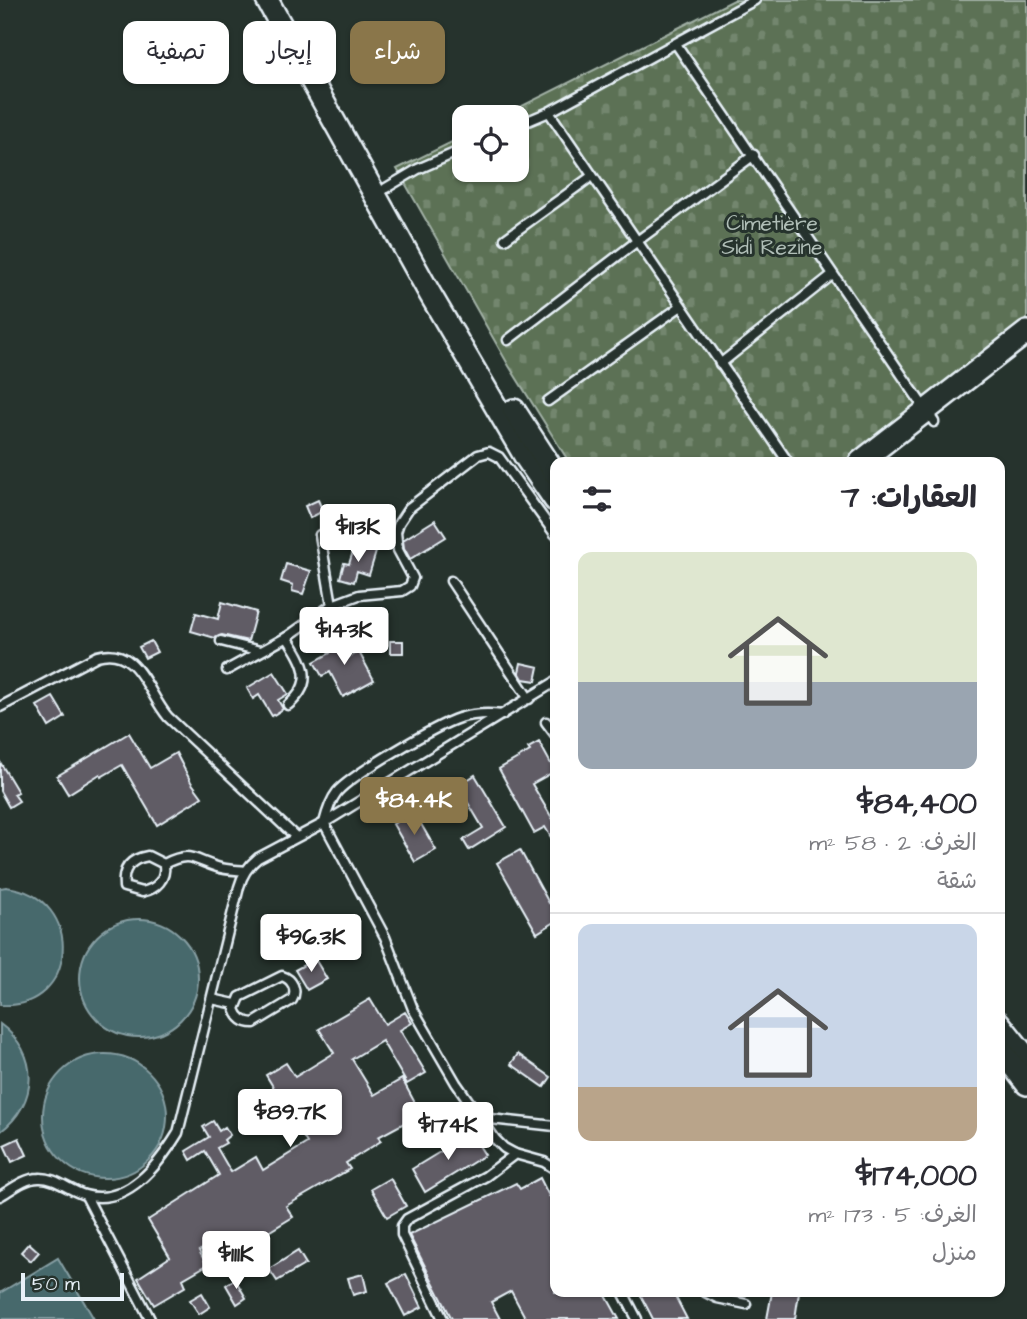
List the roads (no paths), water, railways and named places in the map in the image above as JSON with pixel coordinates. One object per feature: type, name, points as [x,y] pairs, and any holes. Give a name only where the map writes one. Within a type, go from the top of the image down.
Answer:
[{"type":"main road","points":[[267,0],[430,294],[526,458],[550,493]]},
{"type":"main road","points":[[281,0],[485,365],[550,465]]},
{"type":"main road","points":[[887,457],[1027,332]]},
{"type":"main road","points":[[868,457],[1027,349]]},
{"type":"main road","points":[[1005,1030],[1027,1058]]},
{"type":"main road","points":[[1005,1056],[1027,1084]]},
{"type":"lane","points":[[529,120],[755,0]]},
{"type":"lane","points":[[676,44],[930,416]]},
{"type":"lane","points":[[549,112],[785,457]]},
{"type":"lane","points":[[386,188],[418,169],[452,154]]},
{"type":"lane","points":[[508,340],[754,155]]},
{"type":"lane","points":[[505,239],[592,176]]},
{"type":"lane","points":[[720,364],[832,275]]},
{"type":"lane","points":[[548,401],[681,306]]},
{"type":"lane","points":[[227,670],[287,636],[332,605],[359,595],[402,591],[410,586],[413,578],[396,541],[399,523],[409,509],[468,461],[483,453],[494,454],[503,461],[550,527]]},
{"type":"lane","points":[[320,535],[332,605]]},
{"type":"lane","points":[[451,581],[529,699]]},
{"type":"lane","points":[[287,636],[303,661],[305,670],[299,696],[288,705]]},
{"type":"lane","points":[[221,641],[260,651]]},
{"type":"lane","points":[[0,707],[97,656],[121,655],[134,664],[169,717],[296,837]]},
{"type":"lane","points":[[0,1196],[29,1180],[43,1177],[86,1196],[101,1197],[114,1195],[148,1174],[178,1133],[184,1115],[245,871],[258,858],[324,822],[550,685]]},
{"type":"lane","points":[[502,715],[480,714],[447,723],[354,777],[337,792],[324,822],[385,937],[413,1009],[456,1083],[495,1139],[515,1154],[550,1166]]},
{"type":"lane","points":[[546,722],[550,727]]},
{"type":"lane","points":[[148,856],[163,864],[165,871],[162,879],[150,890],[134,891],[124,887],[126,869],[139,857],[148,856]]},
{"type":"lane","points":[[163,864],[179,857],[192,856],[217,867],[245,871]]},
{"type":"lane","points":[[280,976],[288,978],[294,988],[295,994],[290,1002],[254,1023],[240,1018],[236,1004],[240,997],[280,976]]},
{"type":"lane","points":[[212,999],[236,1004]]},
{"type":"lane","points":[[481,1118],[550,1125]]},
{"type":"lane","points":[[443,1319],[402,1235],[402,1226],[407,1219],[486,1176],[515,1154]]},
{"type":"lane","points":[[86,1196],[150,1319]]},
{"type":"lane","points":[[625,1297],[637,1319]]},
{"type":"lane","points":[[715,1297],[746,1304]]},
{"type":"water","points":[[6,887],[32,895],[50,911],[60,930],[63,952],[57,973],[45,990],[26,1002],[0,1005],[0,888]]},
{"type":"water","points":[[139,919],[162,923],[181,936],[194,955],[198,978],[194,1001],[181,1020],[162,1033],[139,1037],[116,1033],[97,1020],[84,1001],[80,978],[84,955],[97,936],[116,923]]},
{"type":"water","points":[[0,1024],[22,1049],[30,1078],[22,1107],[0,1132]]},
{"type":"water","points":[[105,1054],[129,1058],[149,1072],[163,1092],[167,1116],[163,1140],[149,1160],[129,1174],[105,1178],[81,1174],[61,1160],[47,1140],[43,1116],[47,1092],[61,1072],[81,1058]]},
{"type":"water","points":[[58,1258],[94,1319],[0,1319],[0,1293]]},
{"type":"park label","name":"Cimetière Sidi Rezine","points":[[772,235]]}]
